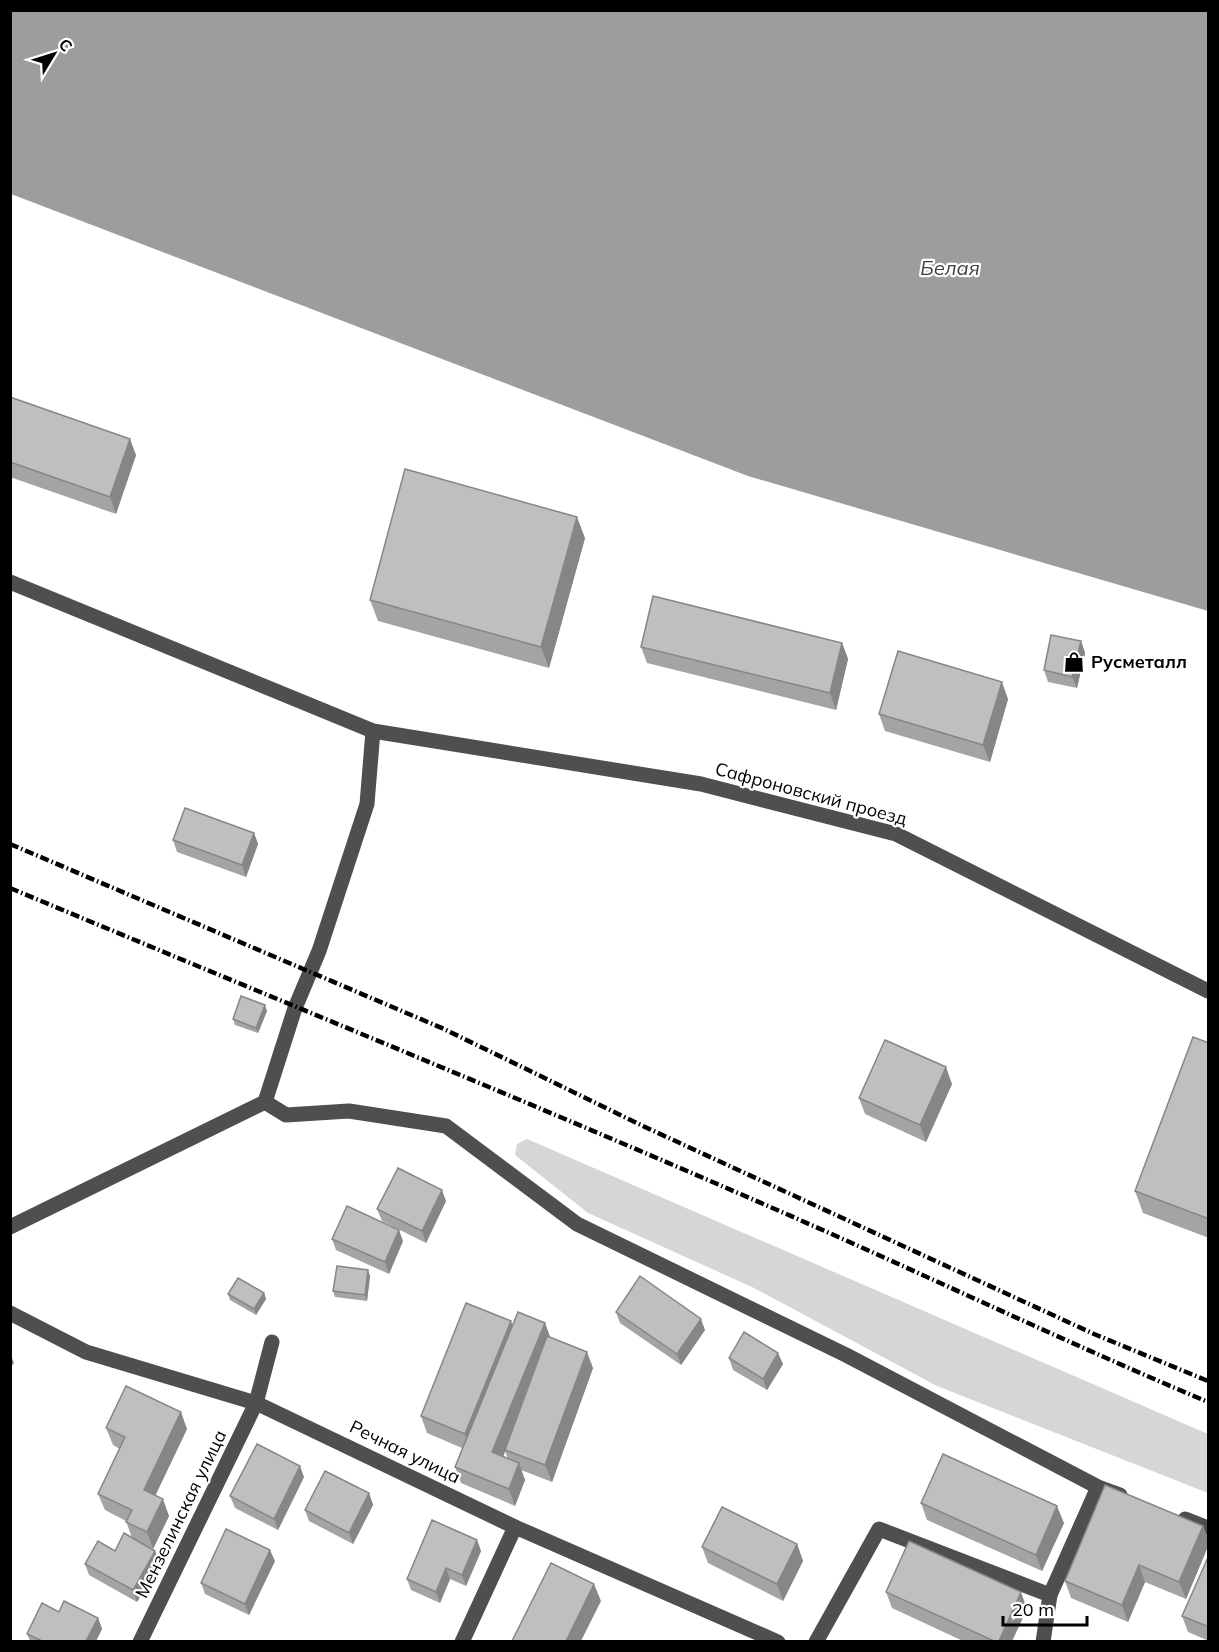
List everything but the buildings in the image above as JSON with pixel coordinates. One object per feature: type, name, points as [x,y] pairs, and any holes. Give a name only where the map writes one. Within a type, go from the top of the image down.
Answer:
[{"type":"street","name":"Сафроновский проезд","points":[[10,582],[373,730],[701,784],[896,834],[1209,991]]},
{"type":"street","points":[[10,1227],[265,1102],[295,1008],[319,951],[367,804],[373,730]]},
{"type":"street","points":[[265,1102],[286,1115],[349,1111],[446,1126],[578,1224],[846,1355],[1098,1487],[1131,1499]]},
{"type":"street","name":"Речная улица","points":[[10,1313],[86,1352],[256,1403],[515,1527],[778,1641]]},
{"type":"street","name":"Мензелинская улица","points":[[140,1641],[256,1403],[272,1342]]},
{"type":"street","points":[[1043,1641],[1050,1595],[1098,1487]]},
{"type":"street","points":[[1176,1516],[1209,1528]]},
{"type":"street","points":[[462,1641],[515,1527]]},
{"type":"street","points":[[816,1641],[879,1529],[1050,1595]]},
{"type":"shaded area","points":[[527,1139],[1208,1434],[1208,1493],[937,1386],[752,1287],[588,1213],[515,1155],[517,1144]]},
{"type":"water","name":"Белая","points":[[10,11],[1208,11],[1208,611],[748,476],[11,194]]},
{"type":"railway","points":[[10,844],[444,1029],[645,1127],[1094,1334],[1208,1381]]},
{"type":"railway","points":[[10,888],[688,1171],[1208,1402]]},
{"type":"place","name":"Русметалл","points":[[1074,662]]}]
